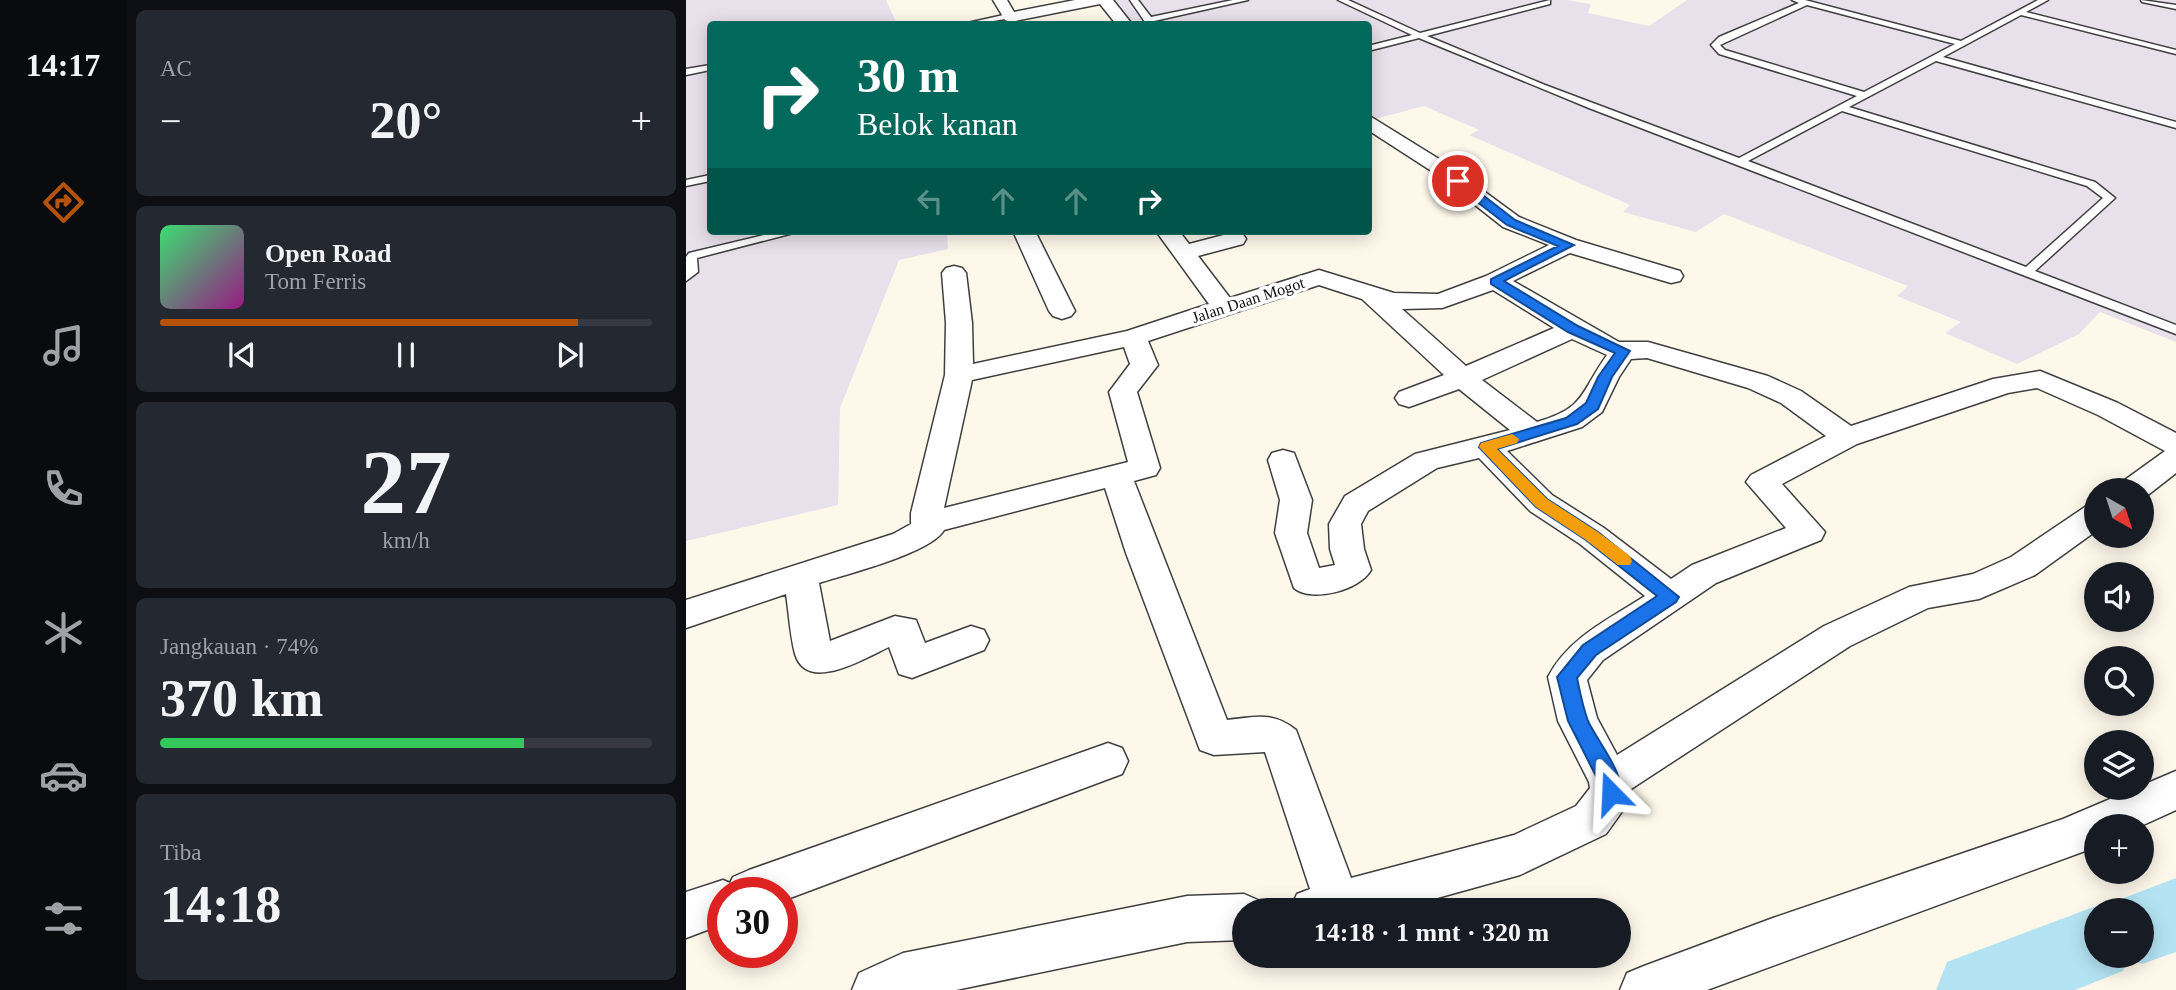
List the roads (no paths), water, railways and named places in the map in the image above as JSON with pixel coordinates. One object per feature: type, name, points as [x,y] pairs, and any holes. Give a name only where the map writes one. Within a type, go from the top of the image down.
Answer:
[{"type":"street","points":[[1000,0],[1008,16],[1098,0]]},
{"type":"street","points":[[1105,0],[1122,21]]},
{"type":"street","points":[[1372,126],[1440,168],[1511,222],[1568,245],[1671,276]]},
{"type":"street","points":[[1026,235],[1062,311]]},
{"type":"street","points":[[1170,235],[1224,307]]},
{"type":"street","points":[[1184,253],[1235,239]]},
{"type":"street","name":"Jalan Daan Mogot","points":[[959,375],[1133,337],[1319,277],[1391,300],[1421,303],[1442,301],[1495,281],[1568,245]]},
{"type":"street","points":[[686,614],[924,534],[929,523],[927,513],[959,375],[959,323],[954,273]]},
{"type":"street","points":[[1495,281],[1573,329],[1623,351],[1648,350],[1758,382],[1791,397],[1847,437]]},
{"type":"street","points":[[1370,293],[1463,378],[1532,433]]},
{"type":"street","points":[[1409,398],[1463,378],[1573,329]]},
{"type":"street","points":[[929,523],[1145,468],[1123,392],[1144,365],[1133,337]]},
{"type":"street","points":[[1283,460],[1296,500],[1290,533],[1306,579],[1311,583],[1345,575],[1354,570],[1347,549],[1345,524],[1356,504],[1426,461],[1460,450],[1486,447],[1572,421],[1592,405],[1605,377],[1623,351]]},
{"type":"street","points":[[1358,898],[1520,854],[1591,820],[1611,793],[1610,781],[1578,721],[1567,677],[1590,650],[1704,574],[1809,532],[1762,482],[1847,437],[2003,385],[2040,379],[2108,409],[2176,445]]},
{"type":"street","points":[[1486,447],[1542,503],[1592,536],[1670,597]]},
{"type":"street","points":[[2149,478],[2176,458]]},
{"type":"street","points":[[1117,477],[1143,553],[1214,738],[1271,733],[1282,742],[1323,898]]},
{"type":"street","points":[[1610,781],[1837,636],[1921,596],[1979,586],[2023,566],[2084,523]]},
{"type":"street","points":[[801,577],[814,655],[820,660],[895,629],[903,630],[912,663],[971,640]]},
{"type":"street","points":[[790,877],[1108,761]]},
{"type":"street","points":[[1644,990],[1773,941],[2070,837],[2176,790]]},
{"type":"street","points":[[686,915],[707,908]]},
{"type":"street","points":[[876,990],[902,977],[1186,919],[1232,917]]},
{"type":"lane","points":[[1134,0],[1149,21]]},
{"type":"lane","points":[[1154,21],[1244,0]]},
{"type":"lane","points":[[1342,0],[1418,37],[1545,89],[2028,271],[2176,330]]},
{"type":"lane","points":[[2024,0],[2041,2]]},
{"type":"lane","points":[[2145,0],[2176,7]]},
{"type":"lane","points":[[1863,96],[1721,52],[1715,45],[1722,39],[1801,1],[1963,44]]},
{"type":"lane","points":[[1372,48],[1547,2]]},
{"type":"lane","points":[[1739,162],[2041,2]]},
{"type":"lane","points":[[2020,13],[2176,52]]},
{"type":"lane","points":[[982,21],[1008,16]]},
{"type":"lane","points":[[1936,58],[2176,125]]},
{"type":"lane","points":[[686,72],[707,68]]},
{"type":"lane","points":[[1840,107],[2091,184],[2110,198],[2028,271]]},
{"type":"lane","points":[[686,183],[707,179]]},
{"type":"lane","points":[[686,277],[692,272],[693,255],[778,235]]},
{"type":"waterway","points":[[2154,923],[2176,915]]},
{"type":"waterway","points":[[1975,990],[2084,949]]}]
